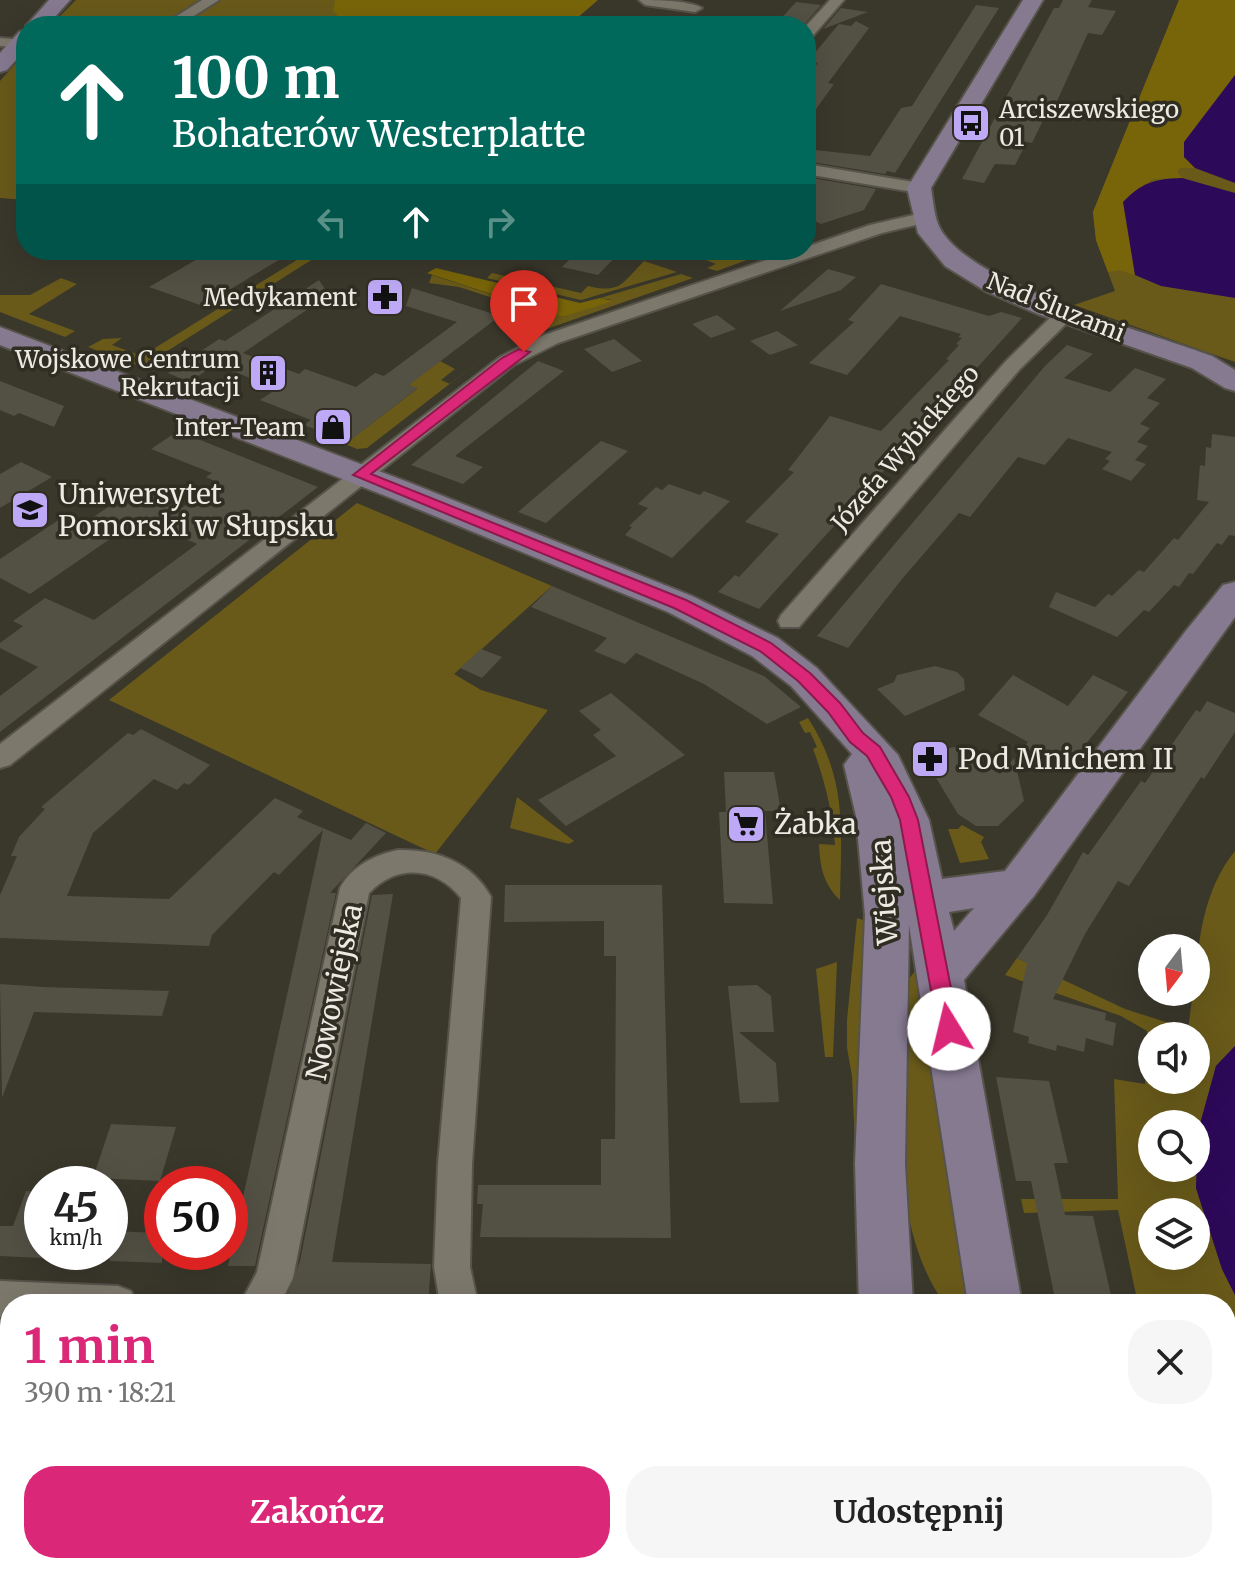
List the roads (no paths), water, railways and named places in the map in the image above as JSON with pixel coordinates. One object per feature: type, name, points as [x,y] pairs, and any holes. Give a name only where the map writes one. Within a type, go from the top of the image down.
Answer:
[{"type":"street","points":[[45,16],[60,0]]},
{"type":"street","points":[[185,16],[212,0]]},
{"type":"street","points":[[816,24],[837,0]]},
{"type":"street","points":[[816,249],[876,229],[922,218],[919,188],[1033,0]]},
{"type":"street","points":[[642,3],[699,4]]},
{"type":"street","points":[[0,66],[16,44]]},
{"type":"street","points":[[816,171],[919,188]]},
{"type":"street","name":"Nad Śluzami","points":[[922,218],[941,246],[959,263],[1014,294],[1208,365],[1235,382]]},
{"type":"street","points":[[0,758],[507,361],[551,339],[784,260]]},
{"type":"street","name":"Józefa Wybickiego","points":[[790,621],[1013,365],[1065,314]]},
{"type":"street","name":"Wiejska","points":[[0,335],[680,604],[765,647],[804,677],[834,707],[856,738],[906,901],[941,976],[993,1294]]},
{"type":"street","points":[[941,976],[975,939],[1235,593]]},
{"type":"street","name":"Nowowiejska","points":[[265,1294],[274,1278],[355,888],[369,874],[387,864],[413,863],[455,873],[471,886],[476,897],[455,1164],[452,1267],[457,1294]]},
{"type":"street","points":[[906,901],[1015,886]]},
{"type":"street","name":"Wiejska","points":[[886,1294],[880,1163],[889,1011],[906,901]]},
{"type":"place","name":"Arciszewskiego 01","points":[[971,123]]},
{"type":"place","name":"Medykament","points":[[385,297]]},
{"type":"place","name":"Wojskowe Centrum Rekrutacji","points":[[268,373]]},
{"type":"place","name":"Inter-Team","points":[[333,427]]},
{"type":"place","name":"Uniwersytet Pomorski w Słupsku","points":[[30,510]]},
{"type":"place","name":"Pod Mnichem II","points":[[930,759]]},
{"type":"place","name":"Żabka","points":[[746,824]]}]
